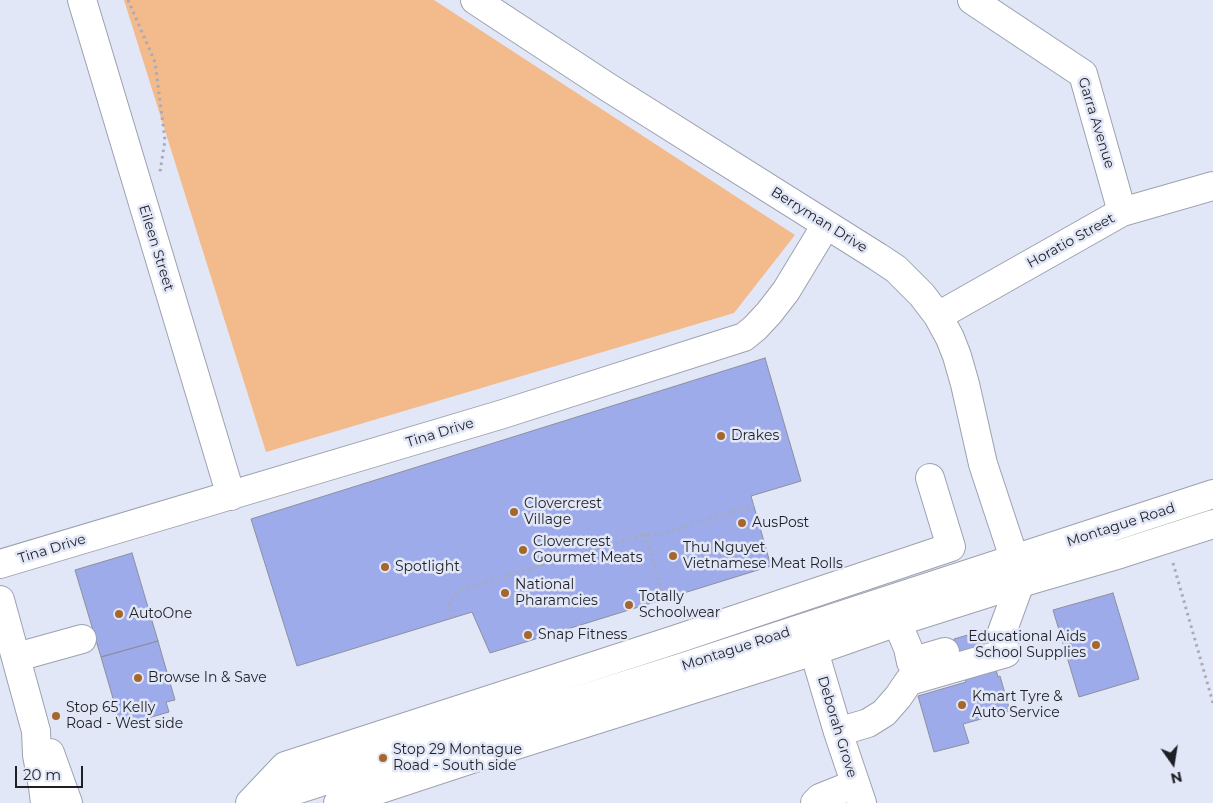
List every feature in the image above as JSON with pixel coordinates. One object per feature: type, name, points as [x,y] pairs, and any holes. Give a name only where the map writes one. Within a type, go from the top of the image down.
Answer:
[{"type":"street","name":"Eileen Street","points":[[82,0],[231,496]]},
{"type":"street","name":"Berryman Drive","points":[[475,0],[606,86],[878,257],[896,269],[922,295],[938,316],[957,356],[983,464],[1017,571]]},
{"type":"street","name":"Garra Avenue","points":[[975,0],[1083,74],[1122,212]]},
{"type":"street","name":"Horatio Street","points":[[938,316],[1122,212],[1213,186]]},
{"type":"street","name":"Tina Drive","points":[[0,564],[503,414],[744,337],[755,328],[780,299],[826,225]]},
{"type":"street","points":[[250,803],[285,766],[951,547],[930,478]]},
{"type":"street","name":"Montague Road","points":[[258,803],[299,796],[594,694],[684,667],[810,638],[897,622],[1142,518],[1213,494]]},
{"type":"street","name":"Montague Road","points":[[338,803],[469,760],[810,638],[1017,571],[1166,538],[1213,524]]},
{"type":"street","points":[[910,672],[1006,653],[1001,635],[1017,571]]},
{"type":"street","points":[[0,600],[36,731],[37,755],[45,803]]},
{"type":"street","points":[[838,732],[868,724],[884,713],[898,698],[910,672],[908,648],[897,622]]},
{"type":"street","name":"Deborah Grove","points":[[810,638],[858,793]]},
{"type":"street","points":[[16,657],[82,639]]},
{"type":"street","points":[[36,731],[48,748],[68,803]]},
{"type":"street","points":[[815,803],[820,798],[858,793]]},
{"type":"path","points":[[128,0],[155,62],[165,140],[160,172]]},
{"type":"path","points":[[452,618],[449,604],[458,591],[645,534],[659,535],[754,505]]},
{"type":"path","points":[[645,534],[664,599]]},
{"type":"path","points":[[1166,538],[1213,703]]},
{"type":"shaded area","points":[[124,0],[434,0],[795,235],[734,313],[266,452]]},
{"type":"building","name":"Clovercrest Village","points":[[765,358],[801,481],[751,496],[771,566],[490,653],[472,612],[297,666],[251,519]]},
{"type":"building","name":"AutoOne","points":[[132,553],[158,641],[101,657],[75,570]]},
{"type":"building","name":"Educational Aids School Supplies","points":[[1113,593],[1139,679],[1079,697],[1053,610]]},
{"type":"building","points":[[985,630],[1010,711],[963,724],[969,743],[934,752],[918,696],[966,682],[954,639]]},
{"type":"building","name":"Browse In & Save","points":[[158,641],[175,700],[166,702],[169,712],[121,726],[101,657]]},
{"type":"place","name":"Drakes","points":[[721,436]]},
{"type":"place","name":"Clovercrest Village","points":[[514,512]]},
{"type":"place","name":"AusPost","points":[[742,523]]},
{"type":"place","name":"Clovercrest Gourmet Meats","points":[[523,550]]},
{"type":"place","name":"Thu Nguyet Vietnamese Meat Rolls","points":[[673,556]]},
{"type":"place","name":"Spotlight","points":[[385,567]]},
{"type":"place","name":"National Pharamcies","points":[[505,593]]},
{"type":"place","name":"Totally Schoolwear","points":[[629,605]]},
{"type":"place","name":"AutoOne","points":[[119,614]]},
{"type":"place","name":"Snap Fitness","points":[[528,635]]},
{"type":"place","name":"Educational Aids School Supplies","points":[[1096,645]]},
{"type":"place","name":"Browse In & Save","points":[[138,678]]},
{"type":"place","name":"Kmart Tyre & Auto Service","points":[[962,705]]},
{"type":"place","name":"Stop 65 Kelly Road - West side","points":[[56,716]]},
{"type":"place","name":"Stop 29 Montague Road - South side","points":[[383,758]]}]
